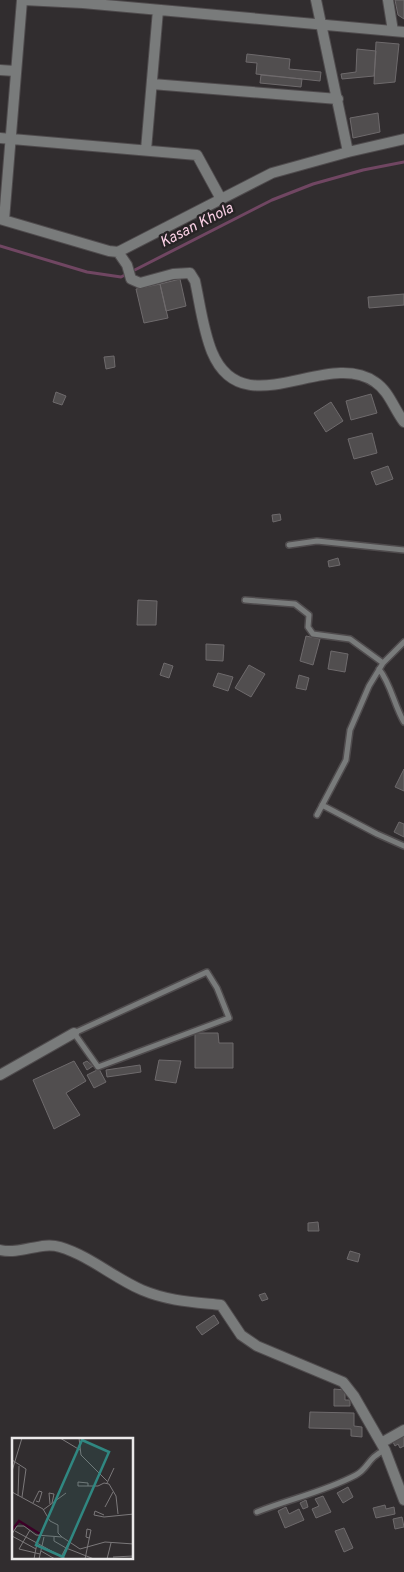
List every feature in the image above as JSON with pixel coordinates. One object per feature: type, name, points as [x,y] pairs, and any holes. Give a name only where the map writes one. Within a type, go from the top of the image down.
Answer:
[{"type":"street","points":[[388,0],[399,31],[158,10],[83,1],[23,0],[5,139],[2,220],[118,252],[272,173],[404,139]]},
{"type":"street","points":[[316,0],[348,152]]},
{"type":"street","points":[[146,150],[158,10]]},
{"type":"street","points":[[0,70],[15,71]]},
{"type":"street","points":[[152,84],[338,98]]},
{"type":"street","points":[[5,139],[198,155],[221,199]]},
{"type":"street","points":[[118,252],[127,265],[131,279],[140,283],[173,274],[190,273],[195,281],[212,353],[228,374],[239,381],[254,386],[273,386],[338,373],[362,375],[376,382],[389,396],[404,422]]},
{"type":"street","points":[[0,1075],[74,1033]]},
{"type":"street","points":[[0,1250],[12,1253],[42,1246],[58,1246],[79,1254],[140,1289],[157,1296],[184,1303],[221,1305],[241,1335],[257,1346],[343,1382],[354,1396],[383,1446],[404,1500]]},
{"type":"street","points":[[383,1446],[404,1430]]},
{"type":"lane","points":[[289,545],[317,541],[404,550]]},
{"type":"lane","points":[[245,600],[295,604],[309,615],[308,627],[313,634],[350,639],[383,663]]},
{"type":"lane","points":[[317,815],[346,760],[350,730],[379,669],[404,642]]},
{"type":"lane","points":[[379,669],[385,677],[396,707],[404,722]]},
{"type":"lane","points":[[322,805],[404,846]]},
{"type":"lane","points":[[206,972],[217,988],[230,1018],[98,1067],[74,1033],[206,972]]},
{"type":"lane","points":[[257,1512],[307,1496],[358,1474],[372,1456],[383,1446]]},
{"type":"building","points":[[395,0],[404,0],[404,19],[398,15]]},
{"type":"building","points":[[376,42],[399,44],[395,82],[374,84]]},
{"type":"building","points":[[357,49],[376,51],[374,76],[342,79],[341,74],[356,72]]},
{"type":"building","points":[[247,54],[290,59],[289,69],[321,72],[320,81],[256,74],[257,63],[246,62]]},
{"type":"building","points":[[261,75],[302,79],[301,87],[260,83]]},
{"type":"building","points":[[378,113],[380,132],[353,138],[350,118]]},
{"type":"building","points":[[180,279],[186,306],[166,311],[160,284]]},
{"type":"building","points":[[160,284],[168,318],[144,323],[136,289]]},
{"type":"building","points":[[404,294],[404,305],[369,308],[368,297]]},
{"type":"building","points":[[114,356],[115,367],[106,369],[104,357]]},
{"type":"building","points":[[56,392],[66,396],[62,405],[53,402]]},
{"type":"building","points":[[371,394],[377,413],[351,420],[346,401]]},
{"type":"building","points":[[331,402],[343,421],[326,432],[314,413]]},
{"type":"building","points":[[372,433],[377,453],[354,459],[348,439]]},
{"type":"building","points":[[388,466],[393,479],[376,485],[371,472]]},
{"type":"building","points":[[280,514],[281,520],[273,522],[272,515]]},
{"type":"building","points":[[338,558],[340,565],[329,567],[328,561]]},
{"type":"building","points":[[138,600],[157,601],[156,625],[137,625]]},
{"type":"building","points":[[306,636],[320,639],[313,665],[300,661]]},
{"type":"building","points":[[206,644],[224,645],[223,661],[206,660]]},
{"type":"building","points":[[331,651],[348,654],[345,672],[328,669]]},
{"type":"building","points":[[164,663],[173,666],[169,678],[160,675]]},
{"type":"building","points":[[249,665],[265,674],[251,697],[235,688]]},
{"type":"building","points":[[218,673],[233,677],[228,691],[213,686]]},
{"type":"building","points":[[299,675],[309,678],[306,690],[296,688]]},
{"type":"building","points":[[404,769],[404,791],[395,787]]},
{"type":"building","points":[[399,822],[404,824],[404,837],[394,832]]},
{"type":"building","points":[[195,1033],[218,1033],[219,1043],[233,1043],[233,1068],[195,1068]]},
{"type":"building","points":[[159,1060],[181,1061],[176,1083],[155,1080]]},
{"type":"building","points":[[74,1061],[86,1081],[66,1093],[80,1115],[54,1129],[33,1080]]},
{"type":"building","points":[[87,1061],[93,1066],[87,1070],[83,1063]]},
{"type":"building","points":[[140,1065],[141,1072],[107,1077],[106,1070]]},
{"type":"building","points":[[99,1069],[106,1082],[94,1088],[87,1075]]},
{"type":"building","points":[[318,1222],[319,1231],[308,1231],[308,1223]]},
{"type":"building","points":[[350,1251],[360,1254],[358,1262],[347,1259]]},
{"type":"building","points":[[265,1293],[268,1299],[262,1301],[259,1295]]},
{"type":"building","points":[[214,1315],[219,1323],[202,1335],[196,1327]]},
{"type":"building","points":[[334,1389],[345,1390],[345,1400],[350,1400],[350,1406],[334,1406]]},
{"type":"building","points":[[310,1412],[354,1413],[354,1426],[362,1427],[362,1437],[351,1436],[351,1429],[309,1428]]},
{"type":"building","points":[[404,1436],[404,1446],[400,1448],[398,1444],[395,1446],[393,1442]]},
{"type":"building","points":[[348,1487],[353,1497],[343,1503],[337,1493]]},
{"type":"building","points":[[323,1496],[331,1512],[316,1518],[312,1509],[319,1506],[315,1499]]},
{"type":"building","points":[[306,1500],[308,1507],[303,1509],[300,1503]]},
{"type":"building","points":[[385,1505],[386,1509],[394,1507],[395,1514],[376,1518],[373,1508]]},
{"type":"building","points":[[286,1507],[289,1514],[299,1509],[304,1520],[285,1528],[278,1511]]},
{"type":"building","points":[[402,1517],[404,1527],[395,1529],[393,1519]]},
{"type":"building","points":[[344,1528],[353,1548],[344,1552],[335,1531]]},
{"type":"waterway","name":"Kasan Khola","points":[[0,246],[87,272],[121,277],[272,200],[313,184],[363,170],[404,162]]}]
